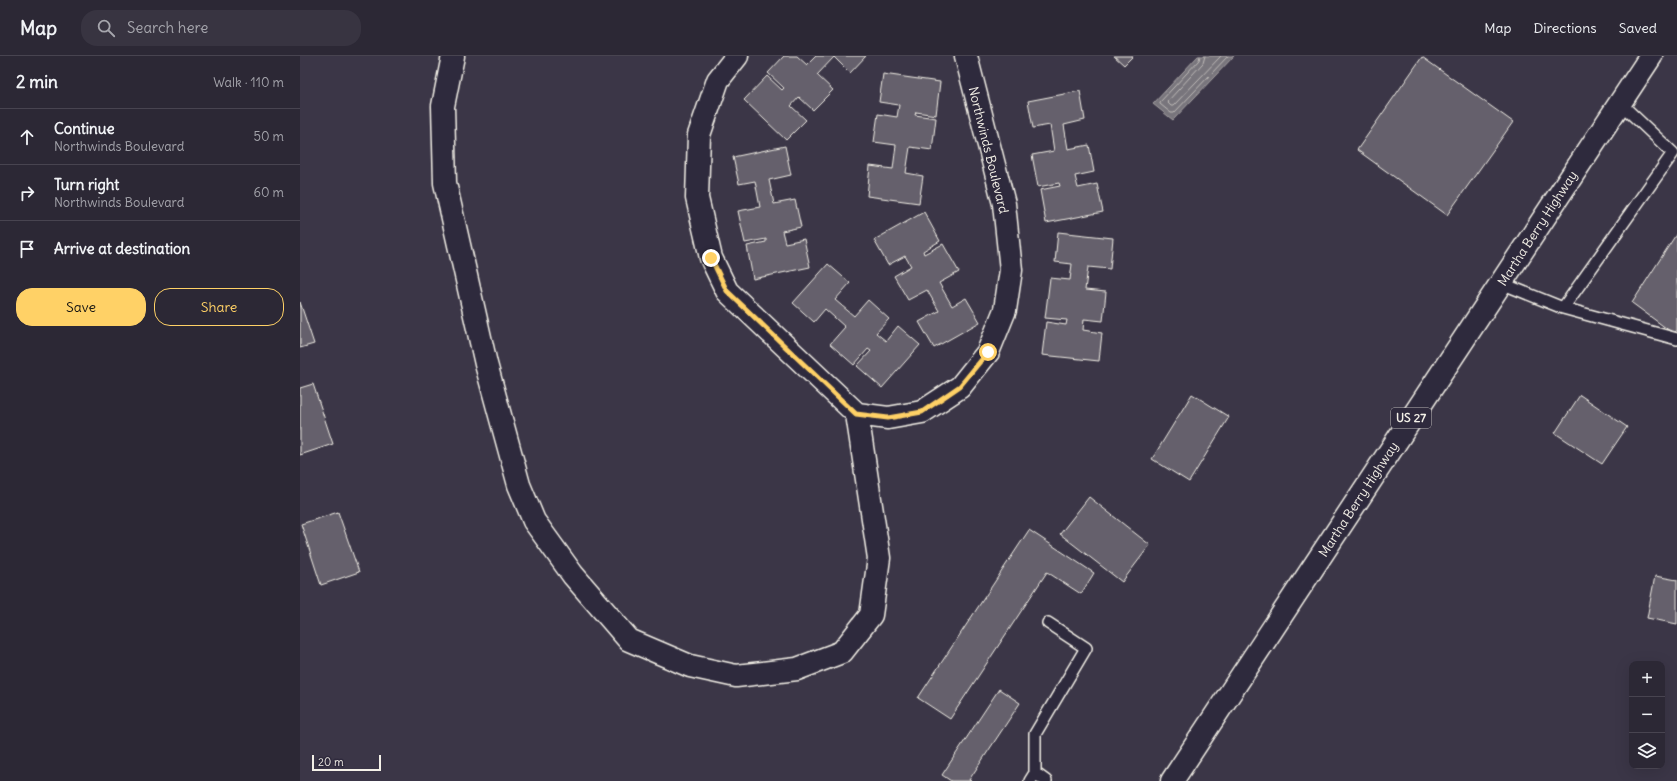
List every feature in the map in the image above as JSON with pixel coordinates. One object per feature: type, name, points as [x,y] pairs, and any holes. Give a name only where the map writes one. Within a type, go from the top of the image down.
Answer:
[{"type":"street","points":[[453,56],[443,106],[445,183],[486,364],[519,485],[534,521],[573,576],[629,640],[690,666],[736,676],[797,669],[842,652],[872,615],[879,558],[856,414],[727,291],[711,258],[697,198],[699,135],[718,80],[737,56]]},
{"type":"street","name":"Northwinds Boulevard","points":[[856,414],[888,418],[922,412],[960,386],[988,352],[1005,310],[1011,270],[1004,204],[966,56]]},
{"type":"street","name":"Martha Berry Highway","points":[[1172,781],[1651,56]]},
{"type":"lane","points":[[1563,308],[1675,151],[1620,103]]},
{"type":"lane","points":[[1501,283],[1563,308],[1677,339]]},
{"type":"lane","points":[[1046,781],[1032,777],[1035,734],[1086,648],[1048,624]]},
{"type":"water","points":[[1198,56],[1234,56],[1173,120],[1153,104]]},
{"type":"building","points":[[784,56],[797,56],[807,65],[816,56],[866,56],[850,73],[834,57],[817,75],[833,90],[813,110],[799,97],[791,106],[806,120],[786,140],[744,100],[767,76],[782,90],[784,88],[768,73]]},
{"type":"building","points":[[1114,56],[1133,56],[1124,65]]},
{"type":"building","points":[[1422,57],[1513,122],[1447,215],[1357,150]]},
{"type":"building","points":[[883,74],[940,82],[936,115],[916,112],[915,115],[936,118],[932,150],[910,147],[906,173],[923,176],[919,203],[867,196],[870,166],[893,169],[896,145],[874,142],[878,114],[897,117],[899,105],[879,102]]},
{"type":"building","points":[[1080,91],[1085,120],[1064,125],[1068,149],[1089,145],[1094,172],[1075,176],[1078,188],[1097,184],[1103,212],[1046,223],[1040,190],[1060,186],[1059,183],[1038,187],[1032,155],[1054,151],[1050,125],[1033,128],[1028,101]]},
{"type":"building","points":[[785,146],[791,175],[769,180],[774,204],[795,200],[801,227],[782,231],[785,243],[804,239],[810,267],[753,279],[747,246],[766,242],[766,239],[745,243],[738,211],[760,207],[755,181],[739,184],[733,157]]},
{"type":"building","points":[[924,212],[940,241],[923,251],[924,254],[943,244],[959,272],[939,283],[952,306],[966,298],[980,322],[934,348],[919,322],[939,311],[927,290],[908,300],[894,276],[911,266],[905,256],[888,265],[874,240]]},
{"type":"building","points":[[1058,232],[1113,238],[1110,269],[1088,267],[1085,290],[1106,292],[1103,321],[1084,319],[1083,330],[1102,333],[1099,361],[1042,355],[1046,322],[1066,325],[1067,320],[1045,318],[1050,278],[1070,280],[1072,264],[1055,262]]},
{"type":"building","points":[[1677,233],[1677,330],[1674,334],[1632,303]]},
{"type":"building","points":[[828,264],[850,283],[835,300],[854,316],[868,300],[889,319],[876,333],[886,341],[898,326],[920,345],[882,388],[857,366],[871,351],[868,349],[854,365],[830,344],[845,327],[825,309],[814,322],[793,303]]},
{"type":"building","points":[[300,302],[314,344],[300,348]]},
{"type":"building","points":[[313,384],[333,444],[300,455],[300,388]]},
{"type":"building","points":[[1192,394],[1229,417],[1189,482],[1152,459]]},
{"type":"building","points":[[1580,395],[1627,427],[1602,464],[1555,433]]},
{"type":"building","points":[[1089,497],[1150,545],[1122,582],[1060,534]]},
{"type":"building","points":[[338,512],[359,572],[321,585],[301,524]]},
{"type":"building","points":[[1029,530],[1094,573],[1081,594],[1047,572],[950,719],[918,698]]},
{"type":"building","points":[[1655,576],[1677,580],[1677,624],[1647,618]]},
{"type":"building","points":[[999,689],[1020,703],[969,780],[971,781],[951,781],[942,775]]},
{"type":"route","points":[[711,258],[727,291],[856,414],[888,418],[922,412],[960,386],[988,352]]}]
